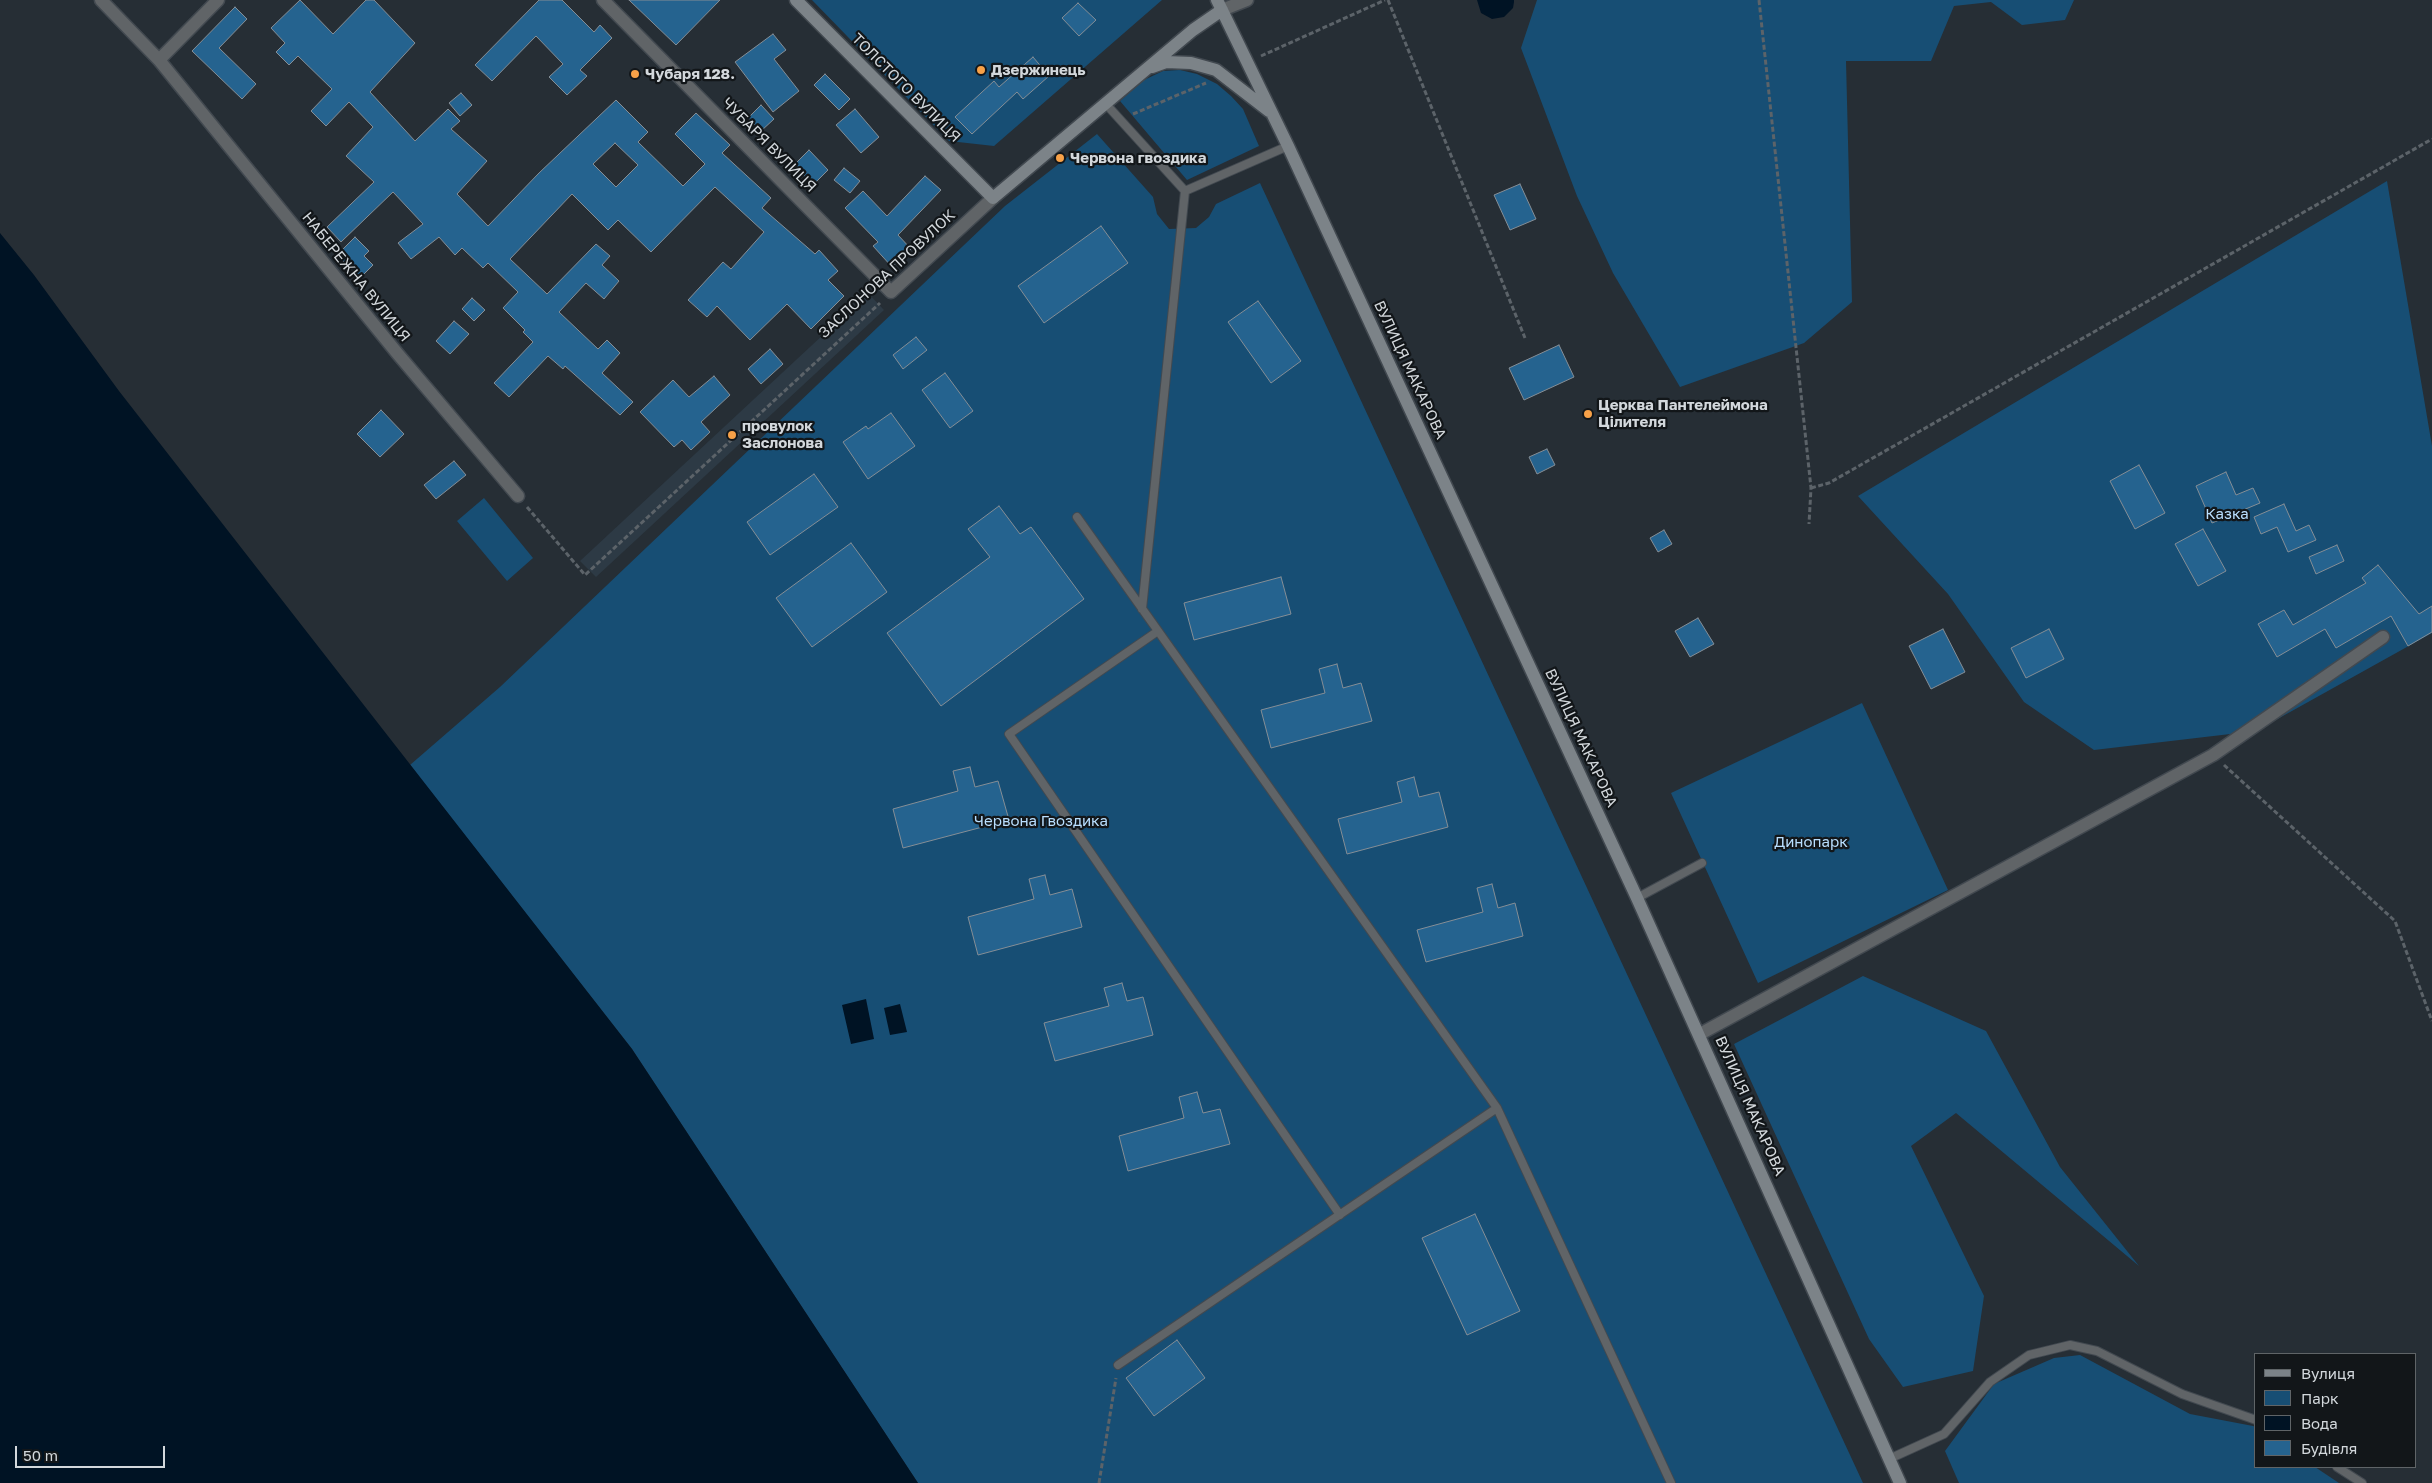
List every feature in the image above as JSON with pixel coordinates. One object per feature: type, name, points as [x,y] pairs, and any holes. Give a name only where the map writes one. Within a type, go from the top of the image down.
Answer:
[{"type":"main road","name":"ТОЛСТОГО ВУЛИЦЯ","points":[[796,0],[992,198]]},
{"type":"main road","name":"ЗАСЛОНОВА ПРОВУЛОК","points":[[992,198],[1193,30],[1220,5]]},
{"type":"main road","name":"ВУЛИЦЯ МАКАРОВА","points":[[1220,5],[1288,146],[1700,1034],[1900,1483]]},
{"type":"main road","points":[[1148,68],[1166,62],[1191,62],[1216,70],[1270,112]]},
{"type":"street","name":"НАБЕРЕЖНА ВУЛИЦЯ","points":[[101,0],[159,60],[397,353],[518,496]]},
{"type":"street","points":[[159,60],[218,0]]},
{"type":"street","name":"ЧУБАРЯ ВУЛИЦЯ","points":[[603,0],[891,292]]},
{"type":"street","points":[[1220,5],[1247,0]]},
{"type":"street","name":"ЗАСЛОНОВА ПРОВУЛОК","points":[[891,292],[992,198]]},
{"type":"street","points":[[1700,1034],[2213,754],[2384,637]]},
{"type":"lane","points":[[1106,103],[1185,191],[1142,609]]},
{"type":"lane","points":[[1185,191],[1288,146]]},
{"type":"lane","points":[[1077,517],[1497,1108],[1671,1483]]},
{"type":"lane","points":[[1158,631],[1009,734],[1340,1214]]},
{"type":"lane","points":[[1637,898],[1702,863]]},
{"type":"lane","points":[[1118,1365],[1497,1108]]},
{"type":"lane","points":[[1889,1458],[1944,1434],[1990,1382],[2029,1355],[2070,1345],[2098,1351],[2182,1394],[2254,1419]]},
{"type":"lane","points":[[2339,1468],[2362,1483]]},
{"type":"path","points":[[1388,0],[1525,338]]},
{"type":"path","points":[[1759,0],[1811,488],[1809,524]]},
{"type":"path","points":[[1811,488],[1828,483],[2432,139]]},
{"type":"path","name":"ЗАСЛОНОВА ПРОВУЛОК","points":[[518,496],[585,576],[891,292]]},
{"type":"path","points":[[2213,754],[2395,921],[2432,1021]]},
{"type":"path","points":[[1099,1483],[1118,1365]]},
{"type":"shaded area","name":"провулок Заслонова","points":[[868,293],[884,310],[596,577],[580,561]]},
{"type":"green space","name":"Дзержинець","points":[[812,0],[1162,0],[994,146],[949,141]]},
{"type":"green space","points":[[1537,0],[2074,0],[2065,20],[2022,25],[1991,2],[1954,6],[1931,61],[1846,61],[1852,302],[1804,343],[1680,387],[1613,273],[1577,196],[1521,48]]},
{"type":"green space","points":[[1180,70],[1197,74],[1217,84],[1231,96],[1243,109],[1259,146],[1187,180],[1120,101],[1144,80],[1163,71]]},
{"type":"green space","name":"Червона Гвоздика","points":[[1097,134],[1153,197],[1157,214],[1169,229],[1196,228],[1209,217],[1216,204],[1260,183],[1863,1483],[918,1483],[632,1049],[410,765],[500,687],[1005,206]]},
{"type":"green space","name":"Казка","points":[[2387,181],[2432,446],[2432,633],[2256,731],[2094,750],[2024,702],[1948,594],[1858,496]]},
{"type":"green space","points":[[484,498],[533,558],[507,581],[457,521]]},
{"type":"green space","name":"Динопарк","points":[[1862,703],[1948,890],[1758,983],[1671,793]]},
{"type":"green space","points":[[1863,976],[1986,1031],[2060,1167],[2139,1266],[1956,1113],[1911,1146],[1984,1296],[1973,1371],[1903,1387],[1869,1339],[1734,1044]]},
{"type":"green space","points":[[2080,1355],[2190,1414],[2254,1426],[2254,1468],[2316,1468],[2339,1483],[1959,1483],[1945,1451],[1994,1384],[2054,1358]]},
{"type":"water","points":[[1477,0],[1514,0],[1514,2],[1513,8],[1504,17],[1492,19],[1481,13]]},
{"type":"water","points":[[0,233],[34,275],[119,391],[632,1049],[918,1483],[0,1483]]},
{"type":"water","points":[[866,999],[874,1039],[851,1044],[842,1005]]},
{"type":"water","points":[[900,1004],[907,1032],[890,1035],[884,1008]]},
{"type":"building","points":[[300,0],[333,34],[366,0],[374,0],[415,43],[370,92],[415,141],[448,109],[460,121],[451,129],[487,161],[457,194],[488,226],[539,173],[616,100],[648,132],[638,142],[683,186],[705,164],[675,134],[696,113],[730,145],[722,153],[771,198],[762,208],[815,254],[819,250],[838,271],[828,280],[844,296],[811,329],[787,304],[750,340],[717,306],[707,317],[688,300],[723,262],[731,269],[764,232],[715,187],[651,252],[618,220],[608,230],[572,194],[510,259],[547,294],[596,244],[610,256],[602,265],[619,281],[604,299],[586,283],[559,312],[598,349],[607,340],[620,353],[602,373],[633,402],[620,415],[565,366],[563,369],[548,356],[509,397],[494,383],[533,342],[523,332],[525,330],[503,308],[518,292],[488,263],[483,268],[462,248],[455,255],[439,237],[411,259],[398,243],[423,224],[393,192],[341,242],[327,227],[374,182],[346,156],[373,127],[349,102],[326,126],[311,111],[332,89],[298,56],[289,65],[276,52],[285,43],[271,28]],"holes":[[[615,143],[638,165],[616,187],[593,164]]]},
{"type":"building","points":[[539,0],[562,0],[594,32],[600,25],[612,38],[580,70],[587,76],[567,95],[549,77],[563,64],[536,36],[492,81],[475,65]]},
{"type":"building","points":[[629,0],[720,0],[676,45]]},
{"type":"building","points":[[1078,3],[1096,20],[1079,36],[1062,18]]},
{"type":"building","points":[[235,7],[247,19],[219,48],[256,84],[242,99],[192,51]]},
{"type":"building","points":[[773,34],[786,50],[774,59],[799,91],[773,112],[735,62]]},
{"type":"building","points":[[1033,57],[1049,76],[1023,99],[1017,92],[972,134],[955,117],[994,81],[999,87]]},
{"type":"building","points":[[825,74],[850,99],[839,110],[814,85]]},
{"type":"building","points":[[461,93],[472,105],[460,116],[449,103]]},
{"type":"building","points":[[761,105],[774,119],[761,131],[748,118]]},
{"type":"building","points":[[855,109],[879,137],[861,153],[836,125]]},
{"type":"building","points":[[809,150],[828,170],[813,185],[794,165]]},
{"type":"building","points":[[844,168],[860,181],[850,193],[834,180]]},
{"type":"building","points":[[925,176],[941,190],[898,235],[911,249],[892,267],[873,246],[878,242],[845,208],[863,191],[887,216]]},
{"type":"building","points":[[1520,184],[1536,219],[1510,230],[1494,195]]},
{"type":"building","points":[[1101,226],[1128,263],[1044,323],[1018,286]]},
{"type":"building","points":[[355,237],[369,251],[364,256],[373,265],[360,278],[337,255]]},
{"type":"building","points":[[472,298],[485,310],[474,321],[462,309]]},
{"type":"building","points":[[1258,301],[1301,361],[1271,383],[1228,322]]},
{"type":"building","points":[[454,321],[469,334],[450,354],[436,341]]},
{"type":"building","points":[[916,337],[927,350],[903,369],[893,355]]},
{"type":"building","name":"Церква Пантелеймона Цілителя","points":[[1559,345],[1574,377],[1524,400],[1509,368]]},
{"type":"building","points":[[770,349],[783,364],[761,384],[748,369]]},
{"type":"building","points":[[945,373],[973,411],[950,428],[922,390]]},
{"type":"building","points":[[714,376],[730,395],[701,422],[710,432],[691,450],[682,440],[674,447],[640,412],[673,380],[689,397]]},
{"type":"building","points":[[381,410],[404,434],[380,457],[357,434]]},
{"type":"building","points":[[891,413],[915,446],[868,479],[843,442],[866,426],[868,429]]},
{"type":"building","points":[[1547,449],[1555,465],[1537,474],[1529,457]]},
{"type":"building","points":[[454,461],[466,475],[436,499],[424,485]]},
{"type":"building","points":[[2139,465],[2165,513],[2135,529],[2110,481]]},
{"type":"building","points":[[2226,472],[2236,495],[2253,488],[2260,503],[2212,523],[2196,486]]},
{"type":"building","points":[[814,474],[838,507],[770,555],[747,522]]},
{"type":"building","points":[[2284,504],[2296,531],[2309,525],[2316,540],[2288,552],[2277,527],[2261,534],[2254,517]]},
{"type":"building","points":[[999,506],[1020,534],[1031,527],[1084,599],[941,706],[887,633],[990,557],[968,529]]},
{"type":"building","points":[[2203,529],[2226,571],[2198,586],[2175,544]]},
{"type":"building","points":[[1664,530],[1672,544],[1658,552],[1650,538]]},
{"type":"building","points":[[851,543],[887,592],[812,647],[776,598]]},
{"type":"building","points":[[2337,545],[2344,561],[2316,574],[2309,557]]},
{"type":"building","points":[[2378,565],[2419,614],[2432,606],[2432,632],[2408,646],[2391,616],[2336,648],[2325,629],[2277,657],[2258,624],[2284,610],[2293,625],[2366,583],[2362,578]]},
{"type":"building","points":[[1281,577],[1291,614],[1194,640],[1184,603]]},
{"type":"building","points":[[1698,618],[1714,644],[1690,657],[1675,631]]},
{"type":"building","points":[[1943,629],[1965,672],[1931,689],[1909,646]]},
{"type":"building","points":[[2049,629],[2064,659],[2026,678],[2011,648]]},
{"type":"building","points":[[1337,664],[1343,688],[1361,683],[1372,721],[1271,748],[1261,710],[1325,693],[1319,669]]},
{"type":"building","points":[[970,767],[975,787],[998,781],[1009,820],[903,848],[893,809],[958,791],[953,771]]},
{"type":"building","points":[[1414,777],[1419,797],[1439,792],[1448,827],[1347,854],[1338,819],[1402,802],[1397,782]]},
{"type":"building","points":[[1045,875],[1050,895],[1072,889],[1082,927],[978,955],[968,917],[1034,899],[1029,879]]},
{"type":"building","points":[[1492,884],[1498,908],[1515,903],[1523,936],[1426,962],[1417,930],[1483,912],[1477,888]]},
{"type":"building","points":[[1122,983],[1127,1001],[1143,997],[1153,1035],[1055,1061],[1044,1023],[1109,1006],[1104,988]]},
{"type":"building","points":[[1197,1092],[1203,1113],[1220,1109],[1230,1144],[1128,1171],[1119,1136],[1184,1118],[1179,1097]]},
{"type":"building","points":[[1475,1214],[1520,1311],[1467,1335],[1422,1238]]},
{"type":"building","points":[[1177,1340],[1205,1378],[1154,1416],[1126,1378]]},
{"type":"place","name":"Дзержинець","points":[[981,70]]},
{"type":"place","name":"Чубаря 128.","points":[[635,74]]},
{"type":"place","name":"Червона гвоздика","points":[[1060,158]]},
{"type":"place","name":"Церква Пантелеймона Цілителя","points":[[1588,414]]},
{"type":"place","name":"провулок Заслонова","points":[[732,435]]}]
